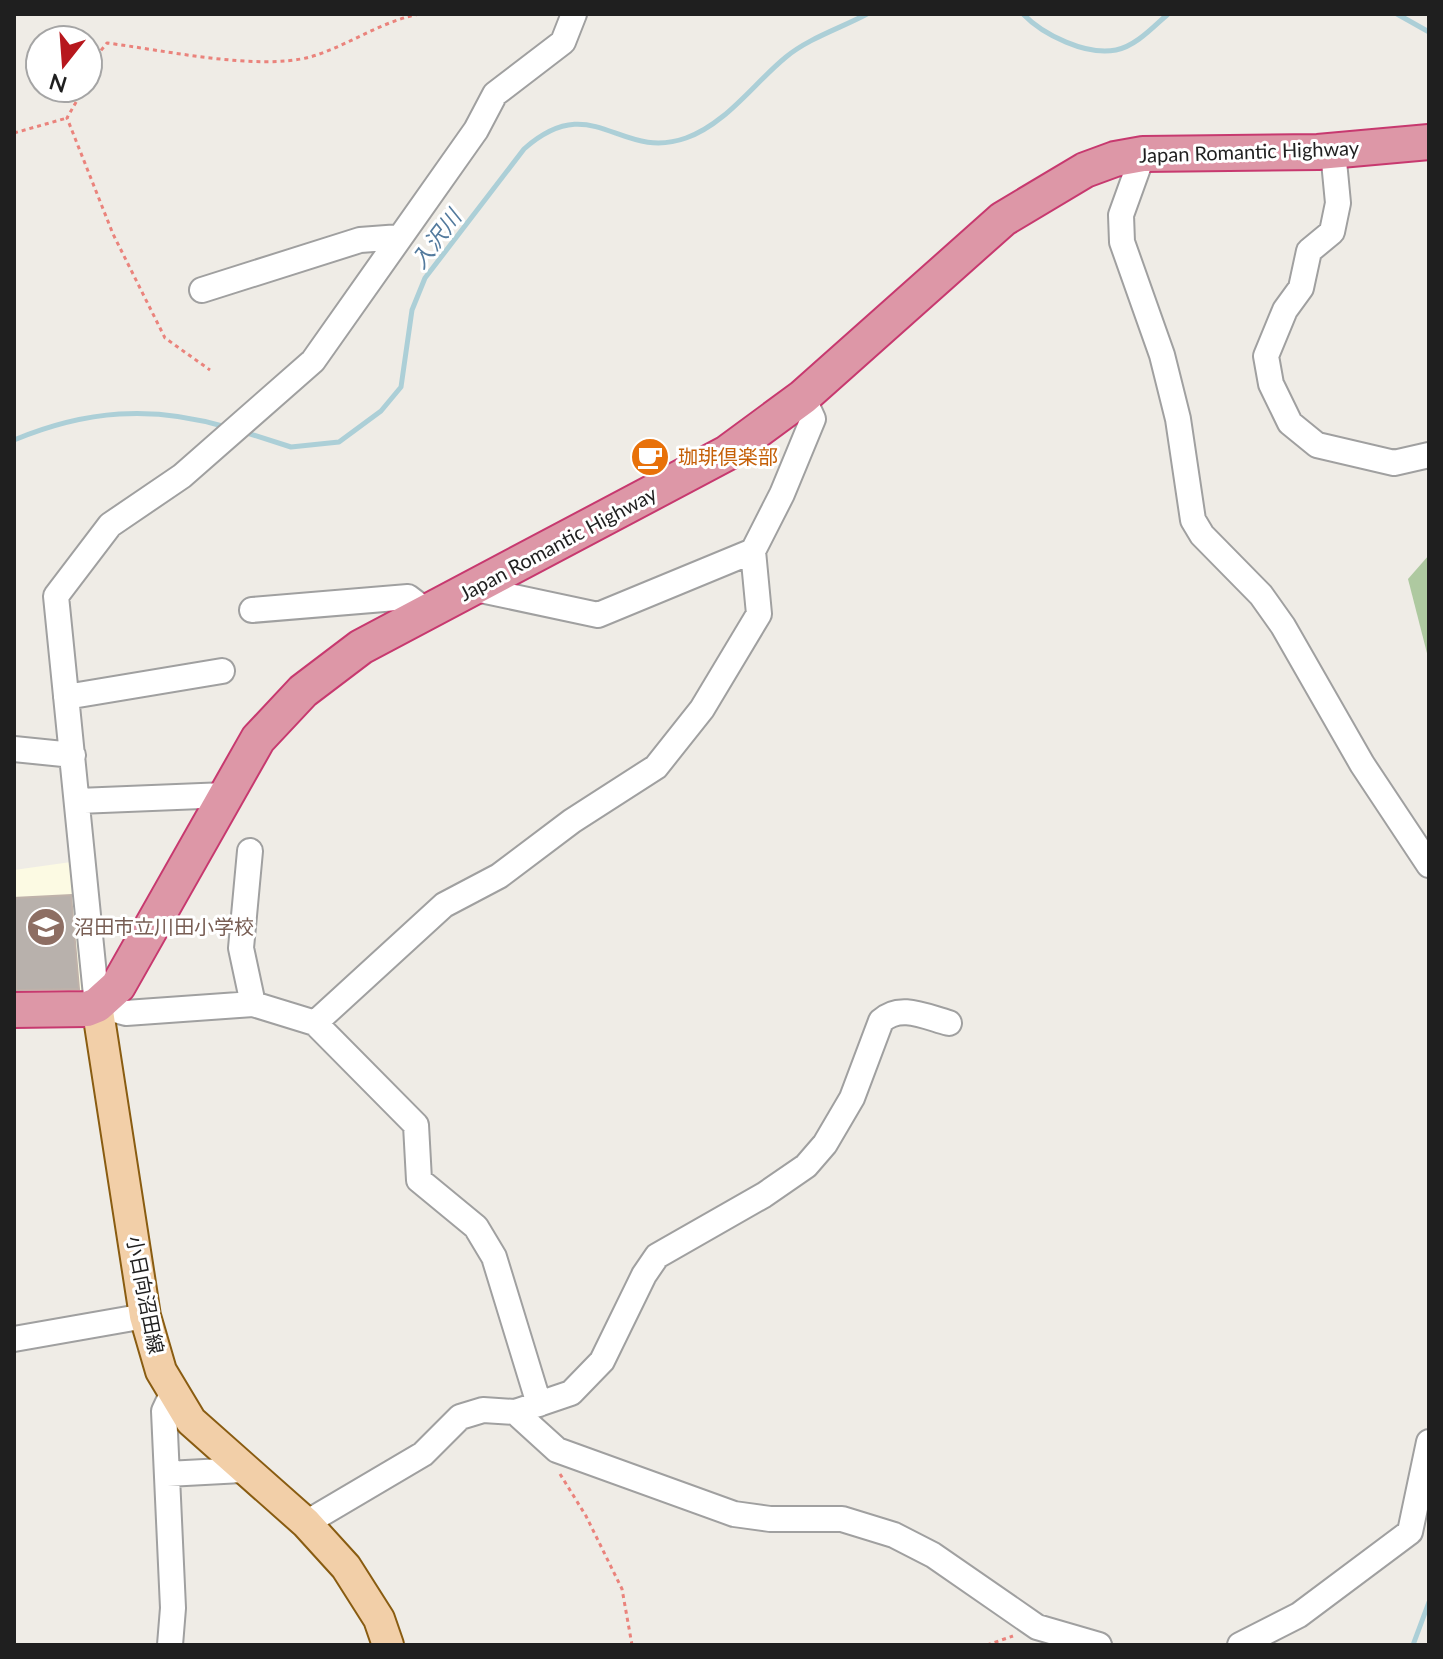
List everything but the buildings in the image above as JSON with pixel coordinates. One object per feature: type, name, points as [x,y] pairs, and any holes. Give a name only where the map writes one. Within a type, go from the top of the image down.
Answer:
[{"type":"highway","name":"Japan Romantic Highway","points":[[97,1005],[118,986],[130,967],[258,739],[303,691],[361,647],[476,589],[727,453],[803,397],[1003,219],[1085,170],[1115,159],[1143,154],[1333,151],[1429,142]]},
{"type":"highway","points":[[14,1010],[74,1010],[97,1005]]},
{"type":"main road","name":"小日向沼田線","points":[[97,1005],[145,1316],[153,1348],[172,1394],[191,1421],[242,1470],[306,1523],[346,1567],[379,1619],[388,1645]]},
{"type":"street","points":[[539,1404],[494,1257],[476,1227],[419,1180],[416,1125],[315,1023],[253,1004],[126,1013],[97,1005],[56,596],[110,525],[182,476],[313,361],[476,130],[495,94],[563,42],[574,14]]},
{"type":"street","points":[[1333,151],[1338,203],[1332,232],[1309,251],[1301,288],[1285,310],[1266,356],[1271,384],[1290,423],[1317,445],[1394,463],[1429,455]]},
{"type":"street","points":[[1143,154],[1121,215],[1122,242],[1162,355],[1178,419],[1193,520],[1202,535],[1261,595],[1283,626],[1362,764],[1429,865]]},
{"type":"street","points":[[202,290],[360,240],[400,237]]},
{"type":"street","points":[[315,1023],[444,905],[499,876],[572,821],[656,767],[702,709],[759,614],[753,551],[782,494],[813,419],[803,397]]},
{"type":"street","points":[[476,589],[598,615],[753,551]]},
{"type":"street","points":[[252,610],[408,597],[429,613]]},
{"type":"street","points":[[66,697],[222,671]]},
{"type":"street","points":[[14,749],[73,755]]},
{"type":"street","points":[[78,801],[226,795]]},
{"type":"street","points":[[250,851],[241,948],[253,1004]]},
{"type":"street","points":[[306,1523],[423,1454],[460,1417],[483,1410],[515,1412],[571,1393],[602,1361],[644,1275],[657,1256],[764,1195],[806,1166],[825,1144],[852,1098],[881,1021],[890,1013],[904,1011],[949,1023]]},
{"type":"street","points":[[14,1339],[145,1316]]},
{"type":"street","points":[[170,1645],[173,1608],[164,1411],[172,1394]]},
{"type":"street","points":[[515,1412],[557,1450],[734,1514],[770,1519],[842,1519],[894,1535],[933,1555],[1037,1627],[1099,1645]]},
{"type":"street","points":[[1240,1645],[1299,1615],[1410,1532],[1429,1442]]},
{"type":"street","points":[[167,1474],[242,1470]]},
{"type":"path","points":[[104,47],[107,43],[256,61],[310,57],[388,20],[419,14]]},
{"type":"path","points":[[14,133],[67,118],[75,104]]},
{"type":"path","points":[[67,118],[113,234],[165,338],[210,370]]},
{"type":"path","points":[[557,1450],[560,1477],[586,1516],[622,1589],[632,1645]]},
{"type":"path","points":[[987,1645],[1037,1627]]},
{"type":"shaded area","name":"沼田市立川田小学校","points":[[71,862],[86,985],[76,998],[14,997],[14,870]]},
{"type":"green space","points":[[1429,555],[1429,661],[1408,579]]},
{"type":"waterway","name":"入沢川","points":[[244,432],[291,447],[339,442],[381,411],[401,387],[412,310],[425,278],[524,149],[548,132],[569,125],[588,125],[642,141],[663,143],[686,138],[727,113],[795,50],[867,14]]},
{"type":"waterway","name":"入沢川","points":[[1023,14],[1066,42],[1104,51],[1130,45],[1168,14]]},
{"type":"waterway","name":"入沢川","points":[[1397,14],[1429,32]]},
{"type":"waterway","name":"入沢川","points":[[14,440],[67,422],[119,414],[172,416],[226,427]]},
{"type":"waterway","points":[[1413,1645],[1429,1602]]},
{"type":"place","name":"珈琲倶楽部","points":[[650,457]]},
{"type":"place","name":"沼田市立川田小学校","points":[[46,927]]}]
